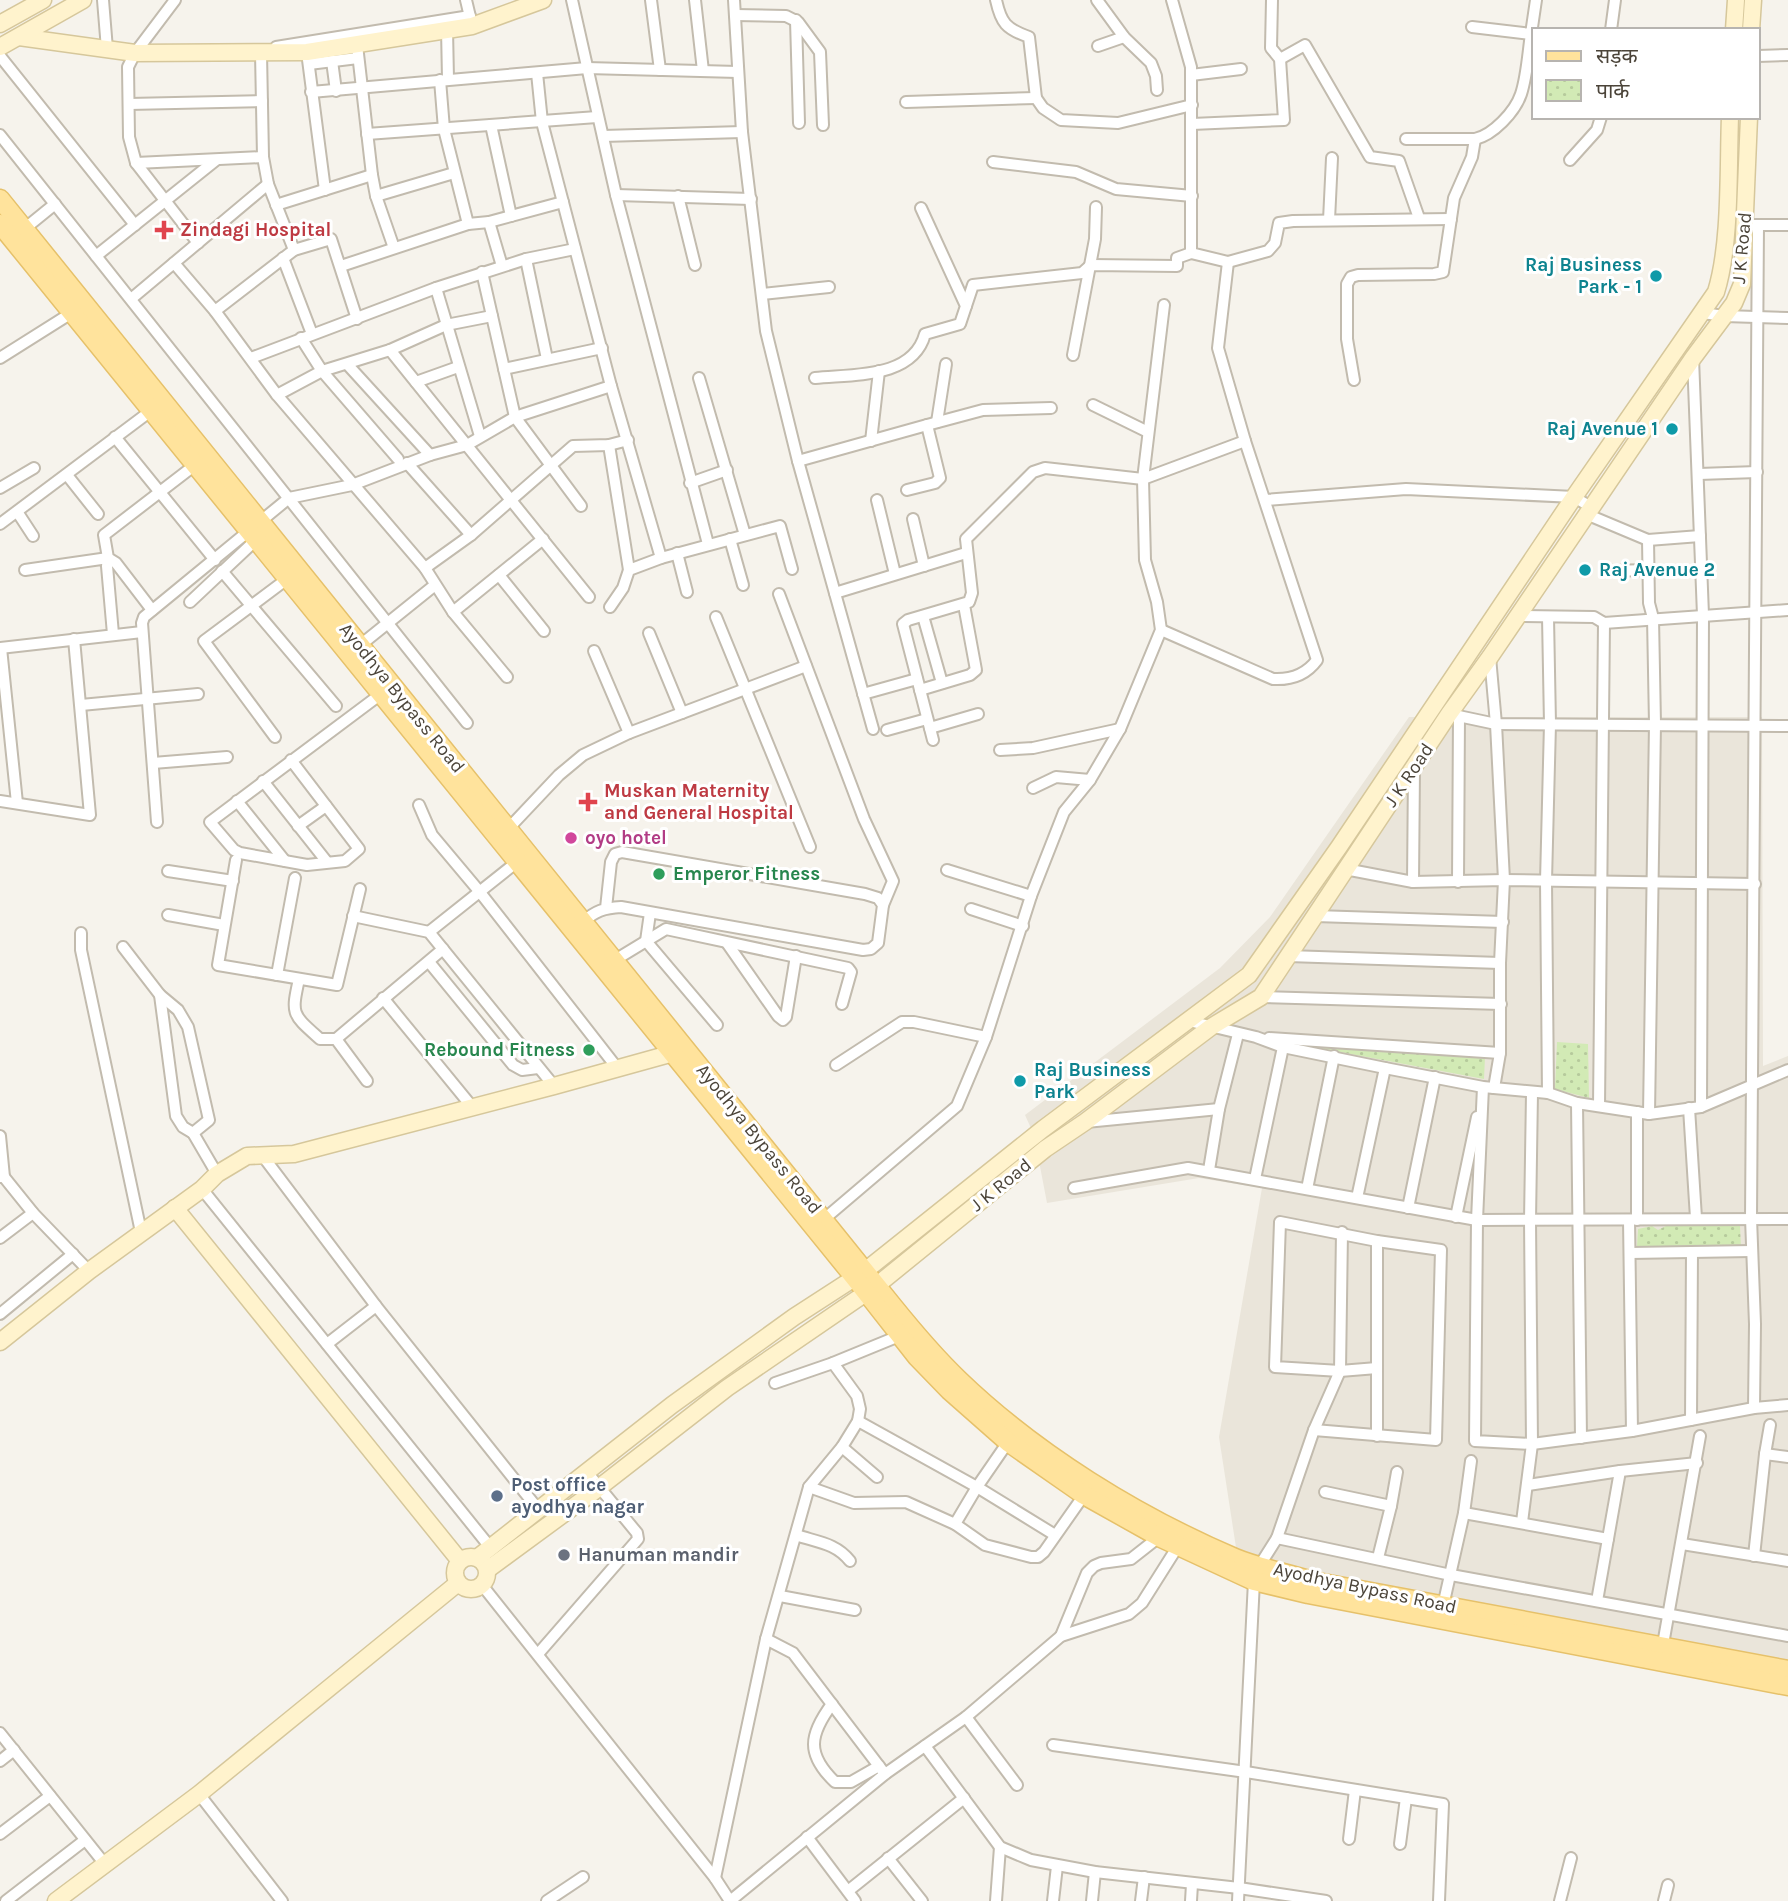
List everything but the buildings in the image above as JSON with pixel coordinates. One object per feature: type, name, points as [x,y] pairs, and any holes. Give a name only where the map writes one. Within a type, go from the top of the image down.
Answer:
[{"type":"main road","name":"Ayodhya Bypass Road","points":[[3,214],[23,230],[255,532],[287,579],[354,650],[381,694],[517,862],[823,1220],[860,1275]]},
{"type":"main road","name":"Ayodhya Bypass Road","points":[[3,214],[73,312],[195,465],[508,830],[615,960],[679,1051],[871,1289],[959,1380],[993,1410],[1075,1472],[1170,1527],[1238,1559],[1257,1573],[1443,1606],[1661,1654],[1788,1686]]},
{"type":"main road","name":"Ayodhya Bypass Road","points":[[871,1289],[899,1336],[949,1390],[1008,1442],[1084,1495],[1178,1546],[1308,1594],[1661,1654],[1788,1670]]},
{"type":"street","points":[[0,24],[43,0]]},
{"type":"street","points":[[0,47],[83,0]]},
{"type":"street","points":[[103,0],[107,49]]},
{"type":"street","points":[[175,0],[135,53],[128,67],[130,137],[136,163],[198,243]]},
{"type":"street","points":[[466,0],[471,21]]},
{"type":"street","points":[[19,37],[135,53],[263,52],[332,61],[543,0]]},
{"type":"street","points":[[572,0],[615,195],[708,544]]},
{"type":"street","points":[[651,0],[660,70]]},
{"type":"street","points":[[695,0],[703,71]]},
{"type":"street","points":[[734,0],[742,132],[766,331],[798,461],[873,729]]},
{"type":"street","points":[[996,0],[1000,20],[1013,31],[1029,37],[1036,98],[1043,108],[1061,120],[1118,123],[1192,105]]},
{"type":"street","points":[[1097,0],[1124,37],[1151,63],[1157,76],[1157,90]]},
{"type":"street","points":[[1172,0],[1191,75],[1191,253]]},
{"type":"street","points":[[1192,124],[1284,120],[1280,59],[1271,48],[1272,0]]},
{"type":"street","points":[[1406,139],[1475,138],[1482,137],[1496,128],[1520,98],[1536,0]]},
{"type":"street","points":[[1611,28],[1615,0]]},
{"type":"street","points":[[1734,28],[1735,0]]},
{"type":"street","points":[[1751,28],[1753,0]]},
{"type":"street","points":[[735,15],[786,16],[796,20],[820,52],[823,125]]},
{"type":"street","points":[[796,20],[799,124]]},
{"type":"street","points":[[263,52],[278,46],[471,21]]},
{"type":"street","points":[[1472,27],[1531,34]]},
{"type":"street","points":[[447,29],[444,129],[468,224]]},
{"type":"street","points":[[1098,46],[1124,37]]},
{"type":"street","points":[[1280,59],[1305,45],[1370,156],[1399,161],[1419,218]]},
{"type":"street","points":[[263,52],[263,157],[268,184],[294,250]]},
{"type":"street","points":[[308,58],[358,52]]},
{"type":"street","points":[[358,52],[372,175],[394,248]]},
{"type":"street","points":[[1760,55],[1788,55]]},
{"type":"street","points":[[0,57],[135,225]]},
{"type":"street","points":[[308,58],[325,190]]},
{"type":"street","points":[[332,61],[336,90]]},
{"type":"street","points":[[311,92],[587,68],[738,72]]},
{"type":"street","points":[[1191,75],[1241,69]]},
{"type":"street","points":[[537,73],[542,122],[611,386],[661,558]]},
{"type":"street","points":[[906,102],[1036,98]]},
{"type":"street","points":[[128,104],[262,101]]},
{"type":"street","points":[[367,134],[597,117]]},
{"type":"street","points":[[1570,160],[1597,130],[1600,119]]},
{"type":"street","name":"J K Road","points":[[476,1569],[490,1547],[586,1471],[794,1317],[860,1275],[1043,1129],[1249,975],[1444,692],[1574,497],[1703,313],[1719,283],[1726,225],[1730,119]]},
{"type":"street","name":"J K Road","points":[[476,1569],[599,1488],[727,1388],[871,1289],[1045,1149],[1211,1027],[1261,997],[1589,510],[1724,316],[1739,290],[1752,226],[1749,119]]},
{"type":"street","points":[[491,125],[511,216]]},
{"type":"street","points":[[603,136],[742,132]]},
{"type":"street","points":[[0,135],[467,723]]},
{"type":"street","points":[[1354,380],[1347,339],[1346,284],[1351,277],[1358,275],[1443,272],[1456,190],[1472,157],[1475,138]]},
{"type":"street","points":[[136,163],[263,157]]},
{"type":"street","points":[[1329,220],[1332,158]]},
{"type":"street","points":[[96,256],[216,160]]},
{"type":"street","points":[[993,162],[1076,172],[1116,189],[1192,196]]},
{"type":"street","points":[[376,195],[454,173]]},
{"type":"street","points":[[276,205],[372,175]]},
{"type":"street","points":[[131,299],[268,184]]},
{"type":"street","points":[[615,195],[751,199]]},
{"type":"street","points":[[678,196],[695,265]]},
{"type":"street","points":[[341,266],[468,224],[489,222],[563,202]]},
{"type":"street","points":[[23,230],[55,204]]},
{"type":"street","points":[[920,208],[966,306]]},
{"type":"street","points":[[1073,355],[1091,265],[1096,208]]},
{"type":"street","points":[[815,378],[891,369],[907,362],[922,344],[925,334],[960,324],[973,285],[1082,273],[1091,265],[1177,266],[1177,258],[1191,253],[1228,262],[1268,251],[1275,243],[1279,223],[1451,219]]},
{"type":"street","points":[[489,222],[502,266]]},
{"type":"street","points":[[1754,1408],[1755,1324],[1751,1218],[1758,318],[1752,226],[1788,225]]},
{"type":"street","points":[[215,310],[294,250],[331,239],[357,319]]},
{"type":"street","points":[[251,358],[482,272],[575,249]]},
{"type":"street","points":[[283,258],[307,336],[322,371],[471,535]]},
{"type":"street","points":[[526,259],[547,359]]},
{"type":"street","points":[[1161,630],[1273,679],[1290,680],[1311,668],[1317,660],[1245,441],[1218,348],[1228,262]]},
{"type":"street","points":[[174,263],[215,310],[277,395],[425,568],[453,612],[507,677]]},
{"type":"street","points":[[482,272],[515,417],[581,506]]},
{"type":"street","points":[[1719,283],[1739,290]]},
{"type":"street","points":[[762,294],[829,287]]},
{"type":"street","points":[[436,288],[480,436]]},
{"type":"street","points":[[823,1220],[957,1106],[985,1037],[1031,896],[1064,813],[1090,780],[1120,729],[1161,630],[1157,602],[1145,560],[1143,479],[1164,305]]},
{"type":"street","points":[[0,358],[73,312]]},
{"type":"street","points":[[1703,313],[1788,318]]},
{"type":"street","points":[[277,395],[322,371],[390,350],[446,325],[492,316]]},
{"type":"street","points":[[504,369],[602,348]]},
{"type":"street","points":[[390,350],[589,597]]},
{"type":"street","points":[[1693,358],[1703,615],[1695,1108],[1696,1218]]},
{"type":"street","points":[[347,363],[430,454]]},
{"type":"street","points":[[907,490],[935,483],[940,478],[932,424],[946,364]]},
{"type":"street","points":[[416,382],[458,367]]},
{"type":"street","points":[[871,441],[879,371]]},
{"type":"street","points":[[699,378],[745,535]]},
{"type":"street","points":[[190,602],[289,498],[352,485],[402,461],[467,445],[515,417],[611,386]]},
{"type":"street","points":[[1093,404],[1148,432]]},
{"type":"street","points":[[798,461],[984,410],[1051,408]]},
{"type":"street","points":[[0,524],[152,410]]},
{"type":"street","points":[[115,437],[215,560]]},
{"type":"street","points":[[425,568],[471,535],[573,446],[609,445],[628,440]]},
{"type":"street","points":[[933,740],[903,624],[908,620],[968,602],[972,593],[966,539],[1032,472],[1039,469],[1143,479],[1245,441]]},
{"type":"street","points":[[609,445],[629,570],[623,588],[610,607]]},
{"type":"street","points":[[113,634],[104,535],[195,465]]},
{"type":"street","points":[[0,488],[34,468]]},
{"type":"street","points":[[690,483],[727,470]]},
{"type":"street","points":[[1699,474],[1757,472]]},
{"type":"street","points":[[67,475],[98,514]]},
{"type":"street","points":[[1265,500],[1406,489],[1574,497],[1589,510],[1648,540],[1700,536]]},
{"type":"street","points":[[877,500],[895,574]]},
{"type":"street","points":[[18,513],[33,536]]},
{"type":"street","points":[[913,519],[924,566]]},
{"type":"street","points":[[629,570],[708,544],[780,526],[792,569]]},
{"type":"street","points":[[157,822],[142,632],[144,617],[255,532]]},
{"type":"street","points":[[730,539],[743,586]]},
{"type":"street","points":[[453,612],[543,540]]},
{"type":"street","points":[[1648,540],[1655,724],[1649,1114]]},
{"type":"street","points":[[835,593],[966,553]]},
{"type":"street","points":[[677,554],[687,592]]},
{"type":"street","points":[[25,570],[108,558],[116,563],[152,610]]},
{"type":"street","points":[[1608,571],[1648,570]]},
{"type":"street","points":[[222,571],[336,706]]},
{"type":"street","points":[[499,576],[544,631]]},
{"type":"street","points":[[275,737],[204,641],[287,579]]},
{"type":"street","points":[[354,650],[435,585]]},
{"type":"street","points":[[583,922],[594,912],[621,907],[863,950],[878,943],[883,905],[893,881],[864,819],[779,594]]},
{"type":"street","points":[[863,694],[942,683],[970,675],[976,670],[964,605]]},
{"type":"street","points":[[1517,616],[1594,617],[1604,623],[1756,610],[1788,610]]},
{"type":"street","points":[[923,616],[942,683]]},
{"type":"street","points":[[716,617],[810,847]]},
{"type":"street","points":[[1548,617],[1548,1093]]},
{"type":"street","points":[[1599,1106],[1604,623]]},
{"type":"street","points":[[17,803],[0,648],[142,632]]},
{"type":"street","points":[[649,633],[682,713]]},
{"type":"street","points":[[0,801],[90,815],[74,639]]},
{"type":"street","points":[[594,652],[629,733]]},
{"type":"street","points":[[1456,1217],[1500,1053],[1504,880],[1490,657]]},
{"type":"street","points":[[508,830],[559,775],[583,755],[629,733],[806,666]]},
{"type":"street","points":[[1444,692],[1455,710],[1458,882]]},
{"type":"street","points":[[81,705],[198,694]]},
{"type":"street","points":[[291,760],[359,849],[345,861],[307,865],[240,853],[210,822],[291,760],[381,694]]},
{"type":"street","points":[[1455,710],[1496,724],[1788,726]]},
{"type":"street","points":[[887,730],[978,714]]},
{"type":"street","points":[[1000,750],[1033,748],[1120,729]]},
{"type":"street","points":[[153,763],[227,757]]},
{"type":"street","points":[[1413,882],[1414,768]]},
{"type":"street","points":[[1033,788],[1056,777],[1090,780]]},
{"type":"street","points":[[263,781],[327,862]]},
{"type":"street","points":[[237,801],[285,861]]},
{"type":"street","points":[[419,805],[432,835],[618,1069]]},
{"type":"street","points":[[298,826],[327,806]]},
{"type":"street","points":[[606,908],[611,862],[615,854],[622,852],[865,894],[878,898],[883,905]]},
{"type":"street","points":[[236,860],[218,965],[337,985],[360,889]]},
{"type":"street","points":[[429,932],[517,862]]},
{"type":"street","points":[[1345,869],[1413,882],[1504,880],[1755,884]]},
{"type":"street","points":[[947,870],[1031,896]]},
{"type":"street","points":[[168,871],[233,881]]},
{"type":"street","points":[[277,975],[295,878]]},
{"type":"street","points":[[971,909],[1023,926]]},
{"type":"street","points":[[650,912],[646,941],[717,1025]]},
{"type":"street","points":[[168,915],[224,925]]},
{"type":"street","points":[[353,916],[429,932],[554,1086]]},
{"type":"street","points":[[1315,916],[1503,922]]},
{"type":"street","points":[[615,960],[666,929],[848,968],[851,972],[842,1003]]},
{"type":"street","points":[[81,933],[80,950],[141,1232]]},
{"type":"street","points":[[727,943],[783,1020],[786,1017],[796,956]]},
{"type":"street","points":[[123,947],[160,995],[178,1010],[188,1027],[209,1120],[193,1133]]},
{"type":"street","points":[[299,979],[293,1004],[296,1014],[320,1039],[336,1039],[443,949]]},
{"type":"street","points":[[1288,956],[1500,963]]},
{"type":"street","points":[[429,962],[513,1065],[522,1070],[538,1068]]},
{"type":"street","points":[[160,995],[176,1116],[183,1126],[193,1133],[217,1174]]},
{"type":"street","points":[[1261,997],[1501,1004]]},
{"type":"street","points":[[383,998],[473,1108]]},
{"type":"street","points":[[1189,1021],[1256,1037],[1500,1053]]},
{"type":"street","points":[[836,1065],[902,1022],[914,1022],[985,1037]]},
{"type":"street","points":[[1209,1170],[1219,1109],[1238,1034]]},
{"type":"street","points":[[1256,1037],[1283,1047],[1385,1068],[1489,1087],[1548,1093],[1577,1103],[1649,1114],[1695,1108],[1788,1070]]},
{"type":"street","points":[[336,1039],[367,1081]]},
{"type":"street","points":[[1156,1045],[1168,1059]]},
{"type":"street","points":[[1255,1179],[1283,1047]]},
{"type":"street","points":[[0,1342],[89,1271],[202,1189],[217,1174],[247,1156],[294,1154],[679,1051]]},
{"type":"street","points":[[1307,1189],[1334,1056]]},
{"type":"street","points":[[1357,1198],[1385,1068]]},
{"type":"street","points":[[1408,1208],[1435,1077]]},
{"type":"street","points":[[1489,1087],[1478,1220],[1475,1441],[1532,1444],[1632,1431],[1754,1408],[1788,1405]]},
{"type":"street","points":[[1522,1522],[1532,1444],[1532,1093]]},
{"type":"street","points":[[1577,1103],[1581,1438]]},
{"type":"street","points":[[1085,1122],[1219,1109]]},
{"type":"street","points":[[1632,1431],[1630,1253],[1637,1112]]},
{"type":"street","points":[[0,1136],[2,1177],[89,1271]]},
{"type":"street","points":[[262,1155],[376,1306],[538,1509]]},
{"type":"street","points":[[1074,1188],[1188,1168],[1478,1220],[1788,1219]]},
{"type":"street","points":[[202,1189],[490,1547]]},
{"type":"street","points":[[175,1208],[476,1569],[538,1654],[715,1878],[730,1901],[882,1770]]},
{"type":"street","points":[[0,1238],[33,1213]]},
{"type":"street","points":[[1314,1430],[1436,1440],[1441,1250],[1280,1222],[1275,1367],[1340,1371],[1377,1368]]},
{"type":"street","points":[[1238,1901],[1257,1573],[1277,1538],[1314,1430],[1340,1371],[1342,1233]]},
{"type":"street","points":[[1377,1241],[1377,1436]]},
{"type":"street","points":[[1630,1253],[1752,1251]]},
{"type":"street","points":[[1691,1420],[1692,1252]]},
{"type":"street","points":[[0,1314],[73,1254]]},
{"type":"street","points":[[327,1344],[376,1306]]},
{"type":"street","points":[[775,1383],[899,1336]]},
{"type":"street","points":[[715,1878],[766,1639],[780,1597],[809,1486],[842,1447],[858,1421],[860,1409],[857,1396],[833,1363]]},
{"type":"street","points":[[858,1421],[977,1487],[1055,1535]]},
{"type":"street","points":[[1755,1556],[1770,1425]]},
{"type":"street","points":[[1661,1654],[1700,1436]]},
{"type":"street","points":[[956,1524],[1008,1442]]},
{"type":"street","points":[[842,1447],[877,1477]]},
{"type":"street","points":[[1765,1454],[1788,1457]]},
{"type":"street","points":[[1443,1606],[1464,1513],[1471,1461]]},
{"type":"street","points":[[1528,1485],[1697,1463]]},
{"type":"street","points":[[538,1654],[638,1539],[636,1532],[586,1471]]},
{"type":"street","points":[[1597,1601],[1620,1471]]},
{"type":"street","points":[[1378,1558],[1397,1472]]},
{"type":"street","points":[[809,1486],[854,1503],[906,1502],[956,1524],[985,1545],[1031,1557],[1038,1557],[1084,1495]]},
{"type":"street","points":[[1325,1492],[1391,1506]]},
{"type":"street","points":[[1464,1513],[1608,1539]]},
{"type":"street","points":[[796,1535],[834,1546],[843,1551],[850,1561]]},
{"type":"street","points":[[1061,1636],[1087,1573],[1094,1566],[1131,1559],[1159,1537]]},
{"type":"street","points":[[1277,1538],[1451,1575],[1788,1636]]},
{"type":"street","points":[[1682,1544],[1788,1561]]},
{"type":"street","points":[[832,1704],[819,1723],[813,1742],[815,1756],[830,1776],[835,1782],[851,1782],[882,1770],[925,1746],[966,1717],[1061,1636],[1129,1614],[1142,1603],[1178,1546]]},
{"type":"street","points":[[458,1583],[455,1569],[476,1569]]},
{"type":"street","points":[[458,1583],[470,1589],[476,1569]]},
{"type":"street","points":[[56,1901],[199,1794],[458,1583]]},
{"type":"street","points":[[780,1597],[855,1610]]},
{"type":"street","points":[[766,1639],[793,1653],[882,1770]]},
{"type":"street","points":[[966,1717],[1017,1784]]},
{"type":"street","points":[[0,1733],[104,1863]]},
{"type":"street","points":[[1053,1745],[1246,1772],[1443,1804],[1439,1901]]},
{"type":"street","points":[[925,1746],[1000,1847],[1031,1860],[1095,1872],[1239,1888],[1278,1897],[1319,1901]]},
{"type":"street","points":[[0,1761],[14,1750]]},
{"type":"street","points":[[1349,1839],[1354,1790]]},
{"type":"street","points":[[199,1794],[282,1901]]},
{"type":"street","points":[[0,1834],[50,1796]]},
{"type":"street","points":[[807,1837],[851,1896],[888,1858],[964,1798]]},
{"type":"street","points":[[1400,1844],[1406,1798]]},
{"type":"street","points":[[6,1901],[85,1840]]},
{"type":"street","points":[[996,1901],[1000,1847]]},
{"type":"street","points":[[888,1858],[922,1901]]},
{"type":"street","points":[[1560,1901],[1571,1858]]},
{"type":"street","points":[[1053,1901],[1057,1866]]},
{"type":"street","points":[[1091,1901],[1095,1872]]},
{"type":"street","points":[[547,1901],[583,1877]]},
{"type":"street","points":[[1141,1901],[1144,1877]]},
{"type":"street","points":[[1191,1901],[1192,1884]]},
{"type":"street","points":[[1664,1901],[1668,1885]]},
{"type":"shaded area","points":[[1409,717],[1762,717],[1763,1066],[1788,1056],[1788,1672],[1239,1567],[1219,1437],[1262,1188],[1199,1178],[1047,1203],[1034,1135],[1025,1115],[1220,968],[1270,917]]},
{"type":"green space","points":[[1557,1042],[1588,1044],[1589,1098],[1555,1089]]},
{"type":"green space","points":[[1292,1043],[1485,1057],[1484,1079]]},
{"type":"green space","points":[[1740,1225],[1741,1249],[1663,1250],[1652,1246],[1645,1250],[1637,1246],[1638,1229],[1652,1226],[1658,1230],[1666,1226]]},
{"type":"place","name":"Zindagi Hospital","points":[[164,230]]},
{"type":"place","name":"Raj Business Park - 1","points":[[1656,276]]},
{"type":"place","name":"Raj Avenue 1","points":[[1672,429]]},
{"type":"place","name":"Raj Avenue 2","points":[[1585,570]]},
{"type":"place","name":"Muskan Maternity and General Hospital","points":[[588,802]]},
{"type":"place","name":"oyo hotel","points":[[571,838]]},
{"type":"place","name":"Emperor Fitness","points":[[659,874]]},
{"type":"place","name":"Rebound Fitness","points":[[589,1050]]},
{"type":"place","name":"Raj Business Park","points":[[1020,1081]]},
{"type":"place","name":"Post office ayodhya nagar","points":[[497,1496]]},
{"type":"place","name":"Hanuman mandir","points":[[564,1555]]}]
